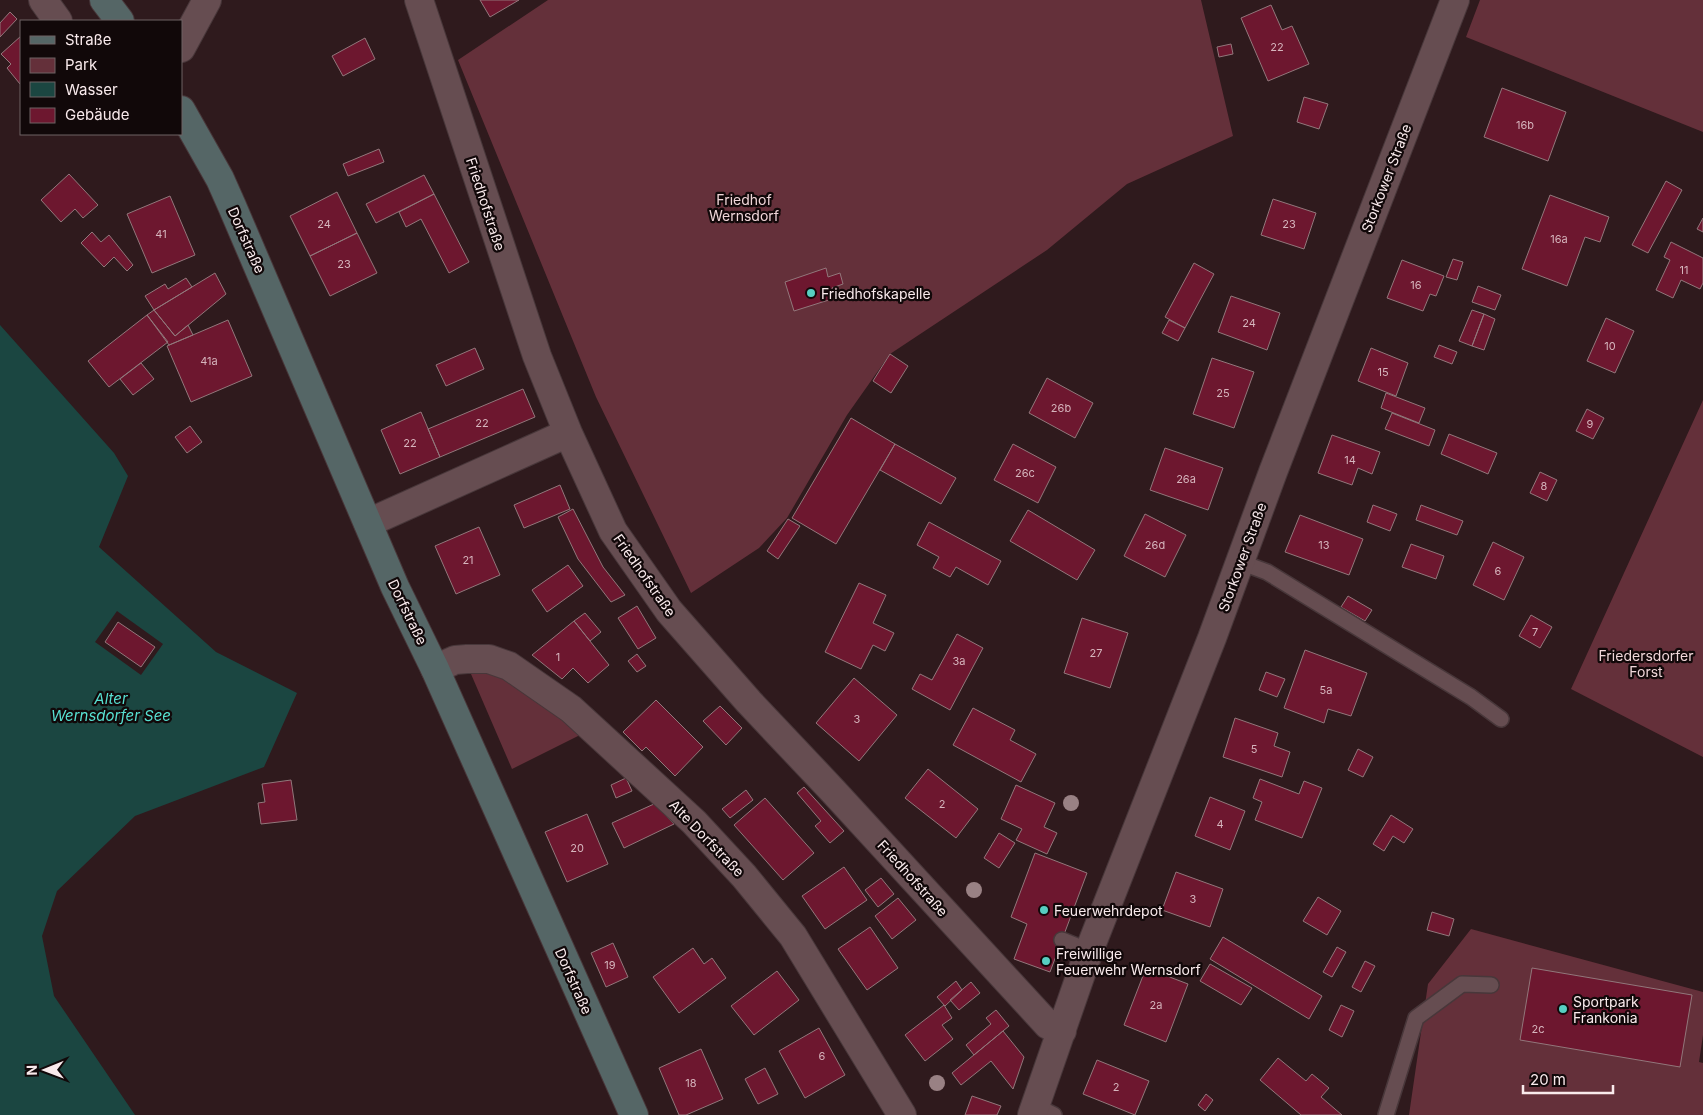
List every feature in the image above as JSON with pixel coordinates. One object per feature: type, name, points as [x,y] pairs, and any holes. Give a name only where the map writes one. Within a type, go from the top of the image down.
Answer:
[{"type":"main road","points":[[104,0],[119,20]]},
{"type":"main road","name":"Dorfstraße","points":[[182,112],[220,179],[395,587],[436,669],[634,1115]]},
{"type":"street","points":[[43,0],[57,20]]},
{"type":"street","points":[[182,46],[207,0]]},
{"type":"street","name":"Friedhofstraße","points":[[419,0],[537,356],[568,433],[613,531],[668,611],[749,702],[840,798],[1048,1025],[1062,1031]]},
{"type":"street","name":"Storkower Straße","points":[[1041,1112],[1062,1031],[1089,951],[1455,0]]},
{"type":"street","points":[[368,523],[568,433]]},
{"type":"street","name":"Alte Dorfstraße","points":[[436,669],[455,660],[467,659],[489,659],[509,666],[571,709],[694,822],[744,876],[792,936],[902,1115]]},
{"type":"lane","points":[[1240,562],[1267,572],[1471,697],[1501,719]]},
{"type":"lane","points":[[1062,940],[1089,951]]},
{"type":"lane","points":[[1386,1115],[1416,1018],[1462,984],[1491,984]]},
{"type":"green space","name":"Friedhof Wernsdorf","points":[[548,0],[1201,0],[1233,136],[1127,184],[1047,250],[890,354],[847,415],[787,518],[759,548],[691,593],[596,397],[458,60]]},
{"type":"green space","points":[[1480,0],[1703,0],[1703,132],[1466,37]]},
{"type":"green space","name":"Friedersdorfer Forst","points":[[1703,400],[1703,757],[1571,689]]},
{"type":"green space","points":[[475,670],[505,673],[586,732],[512,769],[471,674]]},
{"type":"green space","name":"Sportpark Frankonia","points":[[1471,929],[1703,992],[1703,1035],[1699,1062],[1703,1063],[1703,1115],[1409,1115],[1428,984]]},
{"type":"water","name":"Alter Wernsdorfer See","points":[[0,325],[114,453],[128,476],[99,547],[216,652],[297,693],[264,767],[135,816],[57,891],[42,936],[54,996],[135,1115],[0,1115]]},
{"type":"pier","points":[[117,611],[163,644],[141,675],[95,642]]},
{"type":"building","points":[[480,0],[519,0],[490,17]]},
{"type":"building","points":[[1271,5],[1282,30],[1292,26],[1309,64],[1268,81],[1241,18]]},
{"type":"building","points":[[10,12],[17,19],[0,37],[0,23]]},
{"type":"building","points":[[20,37],[20,84],[7,68],[11,64],[1,54]]},
{"type":"building","points":[[365,38],[375,59],[343,76],[332,56]]},
{"type":"building","points":[[1231,44],[1233,54],[1219,57],[1217,47]]},
{"type":"building","points":[[1502,88],[1566,112],[1548,161],[1484,137]]},
{"type":"building","points":[[1304,97],[1328,104],[1319,129],[1297,122]]},
{"type":"building","points":[[379,149],[384,162],[348,176],[343,164]]},
{"type":"building","points":[[69,174],[98,205],[83,218],[75,209],[61,222],[41,200]]},
{"type":"building","points":[[424,175],[434,194],[376,223],[366,204]]},
{"type":"building","points":[[1666,181],[1682,190],[1648,253],[1632,245]]},
{"type":"building","points":[[337,192],[357,233],[310,256],[290,216]]},
{"type":"building","points":[[434,194],[469,262],[449,273],[421,219],[406,227],[399,212]]},
{"type":"building","points":[[1550,195],[1609,217],[1600,242],[1585,237],[1567,286],[1522,269]]},
{"type":"building","points":[[170,196],[195,255],[152,273],[127,214]]},
{"type":"building","points":[[1273,199],[1316,213],[1304,249],[1261,235]]},
{"type":"building","points":[[1703,218],[1703,232],[1697,229]]},
{"type":"building","points":[[92,232],[101,242],[109,235],[133,265],[127,271],[114,257],[104,267],[81,243]]},
{"type":"building","points":[[357,233],[377,273],[330,296],[310,256]]},
{"type":"building","points":[[1671,242],[1703,258],[1703,283],[1700,289],[1681,280],[1673,298],[1656,290],[1670,260],[1664,257]]},
{"type":"building","points":[[1453,259],[1463,262],[1457,280],[1446,277]]},
{"type":"building","points":[[1402,260],[1444,276],[1436,296],[1430,294],[1423,311],[1387,298]]},
{"type":"building","points":[[1194,263],[1214,274],[1185,328],[1165,317]]},
{"type":"building","name":"Friedhofskapelle","points":[[826,268],[828,277],[840,273],[843,284],[832,288],[835,298],[794,311],[785,282]]},
{"type":"building","points":[[215,273],[226,294],[175,336],[154,310]]},
{"type":"building","points":[[186,278],[192,287],[154,310],[145,296],[165,284],[168,289]]},
{"type":"building","points":[[1478,286],[1501,295],[1495,310],[1472,302]]},
{"type":"building","points":[[1231,296],[1280,313],[1267,350],[1218,332]]},
{"type":"building","points":[[154,310],[175,336],[188,325],[193,335],[169,345],[147,315]]},
{"type":"building","points":[[1472,310],[1484,314],[1472,346],[1459,341]]},
{"type":"building","points":[[1484,314],[1495,319],[1484,350],[1472,346]]},
{"type":"building","points":[[147,315],[168,342],[109,387],[88,361]]},
{"type":"building","points":[[1606,318],[1634,331],[1615,373],[1587,361]]},
{"type":"building","points":[[228,320],[252,376],[191,402],[167,346]]},
{"type":"building","points":[[1169,320],[1185,328],[1178,341],[1162,333]]},
{"type":"building","points":[[1439,345],[1457,352],[1452,364],[1434,357]]},
{"type":"building","points":[[475,348],[484,369],[446,386],[436,365]]},
{"type":"building","points":[[1371,348],[1408,363],[1396,396],[1358,381]]},
{"type":"building","points":[[890,354],[908,366],[891,393],[873,381]]},
{"type":"building","points":[[1212,358],[1254,372],[1234,428],[1193,414]]},
{"type":"building","points":[[141,363],[154,379],[133,395],[120,379]]},
{"type":"building","points":[[1047,378],[1093,403],[1075,438],[1029,413]]},
{"type":"building","points":[[523,389],[535,417],[440,457],[428,429]]},
{"type":"building","points":[[1386,393],[1425,408],[1419,423],[1381,408]]},
{"type":"building","points":[[1587,409],[1604,418],[1593,439],[1576,431]]},
{"type":"building","points":[[421,412],[440,457],[400,474],[381,430]]},
{"type":"building","points":[[1392,413],[1435,430],[1429,446],[1385,429]]},
{"type":"building","points":[[851,418],[895,444],[836,544],[792,518]]},
{"type":"building","points":[[190,426],[202,442],[187,453],[175,437]]},
{"type":"building","points":[[1449,434],[1497,453],[1488,474],[1441,454]]},
{"type":"building","points":[[1332,435],[1380,452],[1372,474],[1358,468],[1352,485],[1318,473]]},
{"type":"building","points":[[895,444],[956,478],[941,504],[880,470]]},
{"type":"building","points":[[1013,444],[1056,467],[1038,503],[994,480]]},
{"type":"building","points":[[1165,448],[1223,468],[1208,510],[1150,490]]},
{"type":"building","points":[[1540,472],[1557,480],[1547,501],[1530,493]]},
{"type":"building","points":[[560,485],[570,509],[524,528],[514,505]]},
{"type":"building","points":[[1373,505],[1397,514],[1390,531],[1367,522]]},
{"type":"building","points":[[1421,505],[1463,521],[1457,535],[1416,520]]},
{"type":"building","points":[[573,509],[603,567],[625,595],[611,602],[578,559],[558,517]]},
{"type":"building","points":[[1028,510],[1095,550],[1077,580],[1010,541]]},
{"type":"building","points":[[1145,514],[1186,535],[1165,577],[1124,556]]},
{"type":"building","points":[[1300,515],[1363,539],[1349,575],[1285,552]]},
{"type":"building","points":[[788,519],[800,526],[778,559],[767,551]]},
{"type":"building","points":[[929,522],[1001,561],[988,585],[956,567],[950,577],[933,568],[939,557],[917,545]]},
{"type":"building","points":[[479,527],[500,575],[456,594],[435,546]]},
{"type":"building","points":[[1493,542],[1524,557],[1504,600],[1473,585]]},
{"type":"building","points":[[1411,544],[1444,556],[1436,579],[1402,567]]},
{"type":"building","points":[[568,565],[583,586],[547,612],[532,590]]},
{"type":"building","points":[[859,583],[886,595],[873,623],[894,633],[885,651],[873,645],[861,669],[825,652]]},
{"type":"building","points":[[1348,596],[1372,610],[1365,621],[1341,607]]},
{"type":"building","points":[[637,606],[656,638],[638,649],[618,618]]},
{"type":"building","points":[[585,613],[601,632],[590,641],[574,621]]},
{"type":"building","points":[[1531,615],[1552,627],[1540,648],[1519,636]]},
{"type":"building","points":[[1082,618],[1128,633],[1110,688],[1064,673]]},
{"type":"building","points":[[574,621],[609,665],[588,683],[573,668],[562,679],[532,655]]},
{"type":"building","points":[[118,622],[155,647],[141,667],[105,642]]},
{"type":"building","points":[[957,634],[983,648],[950,710],[912,689],[920,674],[932,680]]},
{"type":"building","points":[[1305,650],[1367,673],[1351,716],[1328,709],[1324,723],[1284,708]]},
{"type":"building","points":[[637,654],[646,666],[637,672],[628,661]]},
{"type":"building","points":[[1266,672],[1285,679],[1277,697],[1259,690]]},
{"type":"building","points":[[854,678],[897,715],[859,761],[816,723]]},
{"type":"building","points":[[656,700],[703,747],[675,776],[646,747],[642,751],[623,732]]},
{"type":"building","points":[[720,706],[742,728],[726,745],[703,721]]},
{"type":"building","points":[[973,708],[1015,730],[1010,740],[1036,754],[1021,782],[953,745]]},
{"type":"building","points":[[1235,718],[1278,733],[1274,746],[1290,752],[1282,777],[1223,757]]},
{"type":"building","points":[[1358,749],[1373,757],[1363,777],[1348,770]]},
{"type":"building","points":[[928,769],[978,809],[956,838],[905,798]]},
{"type":"building","points":[[626,778],[632,791],[616,798],[611,785]]},
{"type":"building","points":[[1260,779],[1299,794],[1304,781],[1322,788],[1302,838],[1255,820],[1262,802],[1253,798]]},
{"type":"building","points":[[291,780],[297,820],[261,824],[258,803],[265,802],[262,784]]},
{"type":"building","points":[[1016,785],[1055,803],[1044,827],[1057,833],[1047,854],[1016,840],[1022,829],[1001,819]]},
{"type":"building","points":[[804,787],[844,831],[830,843],[815,826],[821,821],[797,793]]},
{"type":"building","points":[[746,790],[753,800],[730,818],[722,809]]},
{"type":"building","points":[[1210,797],[1245,811],[1230,850],[1195,836]]},
{"type":"building","points":[[765,798],[814,853],[783,880],[734,825]]},
{"type":"building","points":[[654,804],[674,824],[624,848],[612,823]]},
{"type":"building","points":[[587,814],[608,864],[567,882],[545,832]]},
{"type":"building","points":[[1391,815],[1413,829],[1404,843],[1393,836],[1384,851],[1373,844]]},
{"type":"building","points":[[999,833],[1015,843],[999,868],[984,858]]},
{"type":"building","name":"Feuerwehrdepot","points":[[1035,853],[1087,873],[1050,972],[1014,959],[1027,924],[1011,917]]},
{"type":"building","points":[[844,867],[867,900],[825,929],[802,896]]},
{"type":"building","points":[[1176,872],[1223,889],[1210,927],[1162,910]]},
{"type":"building","points":[[881,878],[894,894],[878,907],[865,890]]},
{"type":"building","points":[[1318,897],[1341,911],[1327,935],[1303,921]]},
{"type":"building","points":[[898,898],[916,920],[892,939],[875,916]]},
{"type":"building","points":[[1432,912],[1454,919],[1449,936],[1427,930]]},
{"type":"building","points":[[870,927],[898,968],[867,990],[838,949]]},
{"type":"building","points":[[1223,937],[1322,996],[1309,1019],[1210,959]]},
{"type":"building","points":[[613,943],[628,977],[606,987],[591,953]]},
{"type":"building","points":[[1337,947],[1346,952],[1332,977],[1323,972]]},
{"type":"building","points":[[693,948],[704,964],[712,958],[726,978],[679,1013],[653,977]]},
{"type":"building","points":[[1365,961],[1375,966],[1361,992],[1352,987]]},
{"type":"building","points":[[1210,964],[1252,988],[1241,1005],[1200,981]]},
{"type":"building","points":[[1146,968],[1188,984],[1166,1042],[1124,1025]]},
{"type":"building","points":[[1532,968],[1692,995],[1680,1067],[1520,1040]]},
{"type":"building","points":[[777,971],[799,1000],[754,1035],[731,1006]]},
{"type":"building","points":[[956,981],[962,990],[945,1006],[937,997]]},
{"type":"building","points":[[971,982],[980,993],[959,1010],[950,1000]]},
{"type":"building","points":[[944,1005],[952,1018],[942,1025],[953,1039],[925,1061],[905,1035]]},
{"type":"building","points":[[1341,1005],[1354,1011],[1342,1037],[1329,1030]]},
{"type":"building","points":[[996,1010],[1009,1026],[974,1055],[966,1045],[991,1024],[986,1018]]},
{"type":"building","points":[[819,1028],[845,1075],[805,1098],[779,1051]]},
{"type":"building","points":[[1003,1031],[1024,1057],[1013,1089],[991,1061],[961,1085],[952,1073]]},
{"type":"building","points":[[701,1049],[723,1099],[686,1115],[679,1115],[659,1068]]},
{"type":"building","points":[[1278,1058],[1306,1081],[1312,1074],[1329,1088],[1321,1097],[1342,1115],[1301,1115],[1260,1080]]},
{"type":"building","points":[[1097,1060],[1149,1081],[1135,1115],[1083,1094]]},
{"type":"building","points":[[765,1068],[778,1094],[758,1104],[745,1079]]},
{"type":"building","points":[[1206,1094],[1213,1100],[1205,1111],[1198,1105]]},
{"type":"building","points":[[972,1096],[1001,1106],[997,1115],[965,1115]]},
{"type":"place","name":"Friedhofskapelle","points":[[811,293]]},
{"type":"place","name":"Feuerwehrdepot","points":[[1044,910]]},
{"type":"place","name":"Freiwillige Feuerwehr Wernsdorf","points":[[1046,961]]},
{"type":"place","name":"Sportpark Frankonia","points":[[1563,1009]]}]
